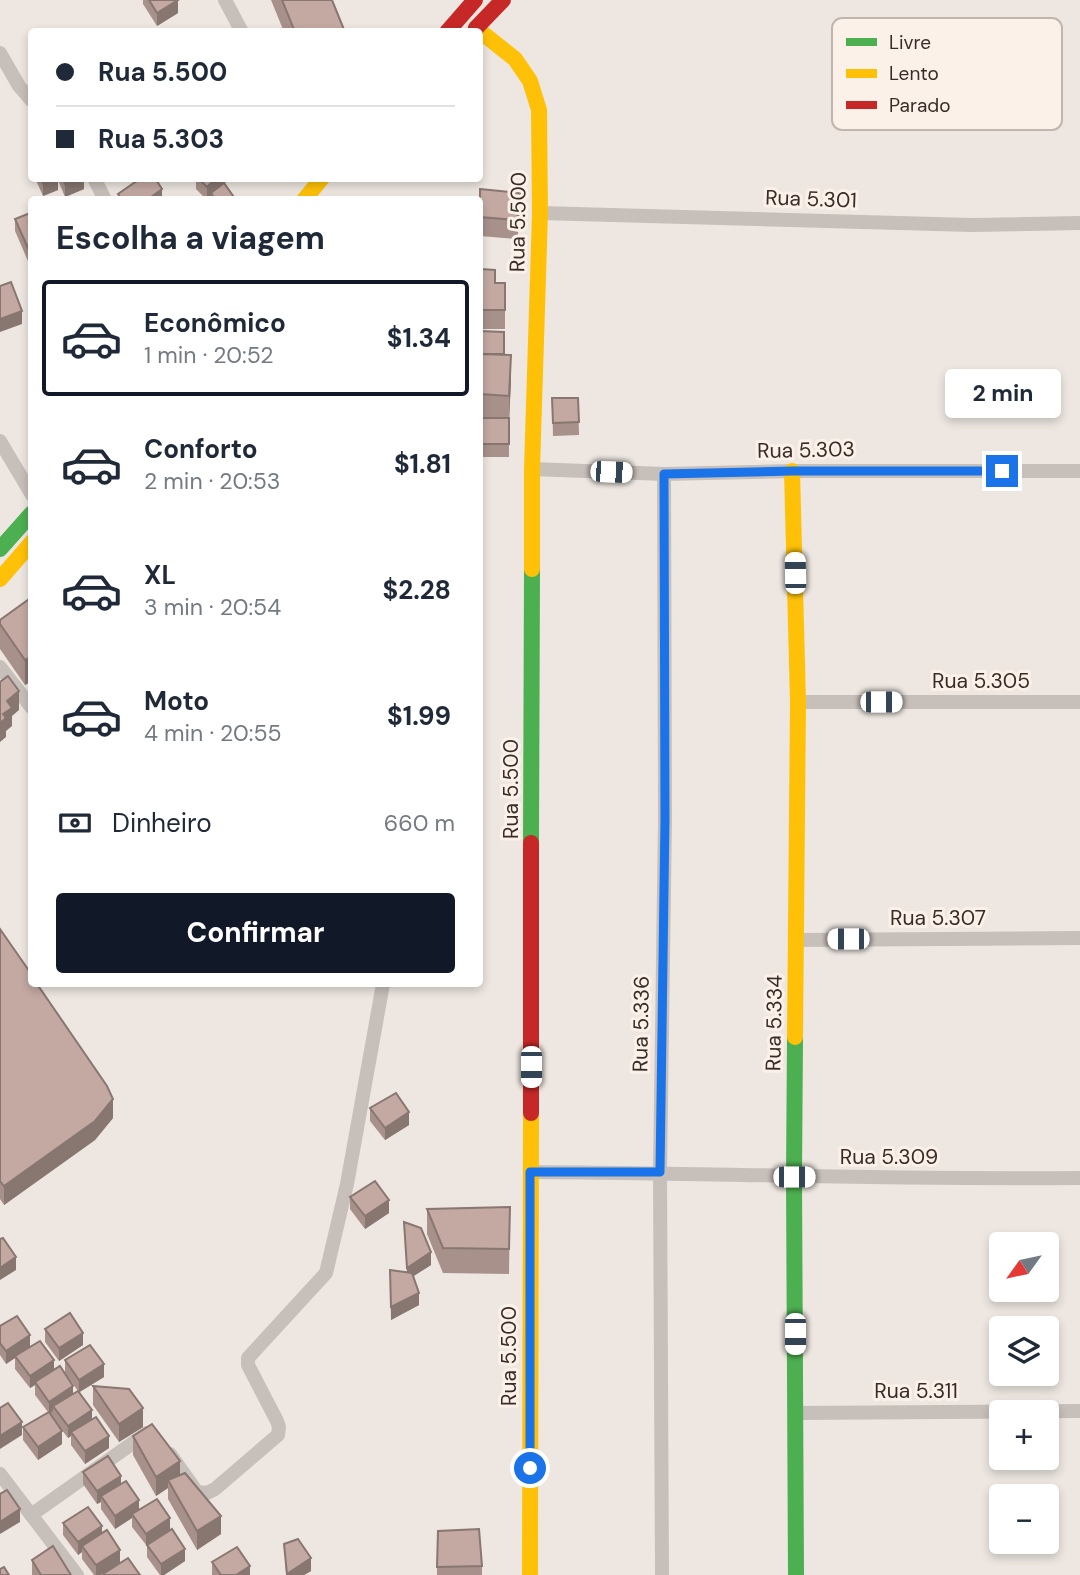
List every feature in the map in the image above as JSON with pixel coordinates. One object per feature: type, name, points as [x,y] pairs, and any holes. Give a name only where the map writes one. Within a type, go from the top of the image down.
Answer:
[{"type":"main road","points":[[450,28],[475,0]]},
{"type":"main road","points":[[477,28],[503,0]]},
{"type":"main road","name":"Rua 5.500","points":[[483,36],[515,59],[530,81],[539,110],[540,213],[532,469],[530,1575]]},
{"type":"main road","points":[[307,196],[319,182]]},
{"type":"main road","name":"Rua 5.334","points":[[792,471],[798,702],[794,1177],[796,1575]]},
{"type":"main road","points":[[0,549],[28,518]]},
{"type":"main road","points":[[0,579],[28,547]]},
{"type":"street","points":[[225,0],[240,28]]},
{"type":"street","points":[[0,52],[28,96]]},
{"type":"street","name":"Rua 5.301","points":[[540,213],[971,225],[1080,223]]},
{"type":"street","points":[[0,441],[28,488]]},
{"type":"street","name":"Rua 5.303","points":[[532,469],[664,474],[1080,471]]},
{"type":"street","name":"Rua 5.336","points":[[662,1575],[660,1172],[665,819],[664,474]]},
{"type":"street","points":[[0,667],[28,703]]},
{"type":"street","name":"Rua 5.305","points":[[798,702],[1080,702]]},
{"type":"street","name":"Rua 5.307","points":[[796,940],[1080,938]]},
{"type":"street","points":[[31,1515],[149,1432],[158,1437],[197,1492],[207,1493],[278,1434],[277,1421],[248,1365],[248,1357],[327,1273],[347,1184],[382,987]]},
{"type":"street","name":"Rua 5.309","points":[[530,1172],[660,1172],[794,1177],[1080,1178]]},
{"type":"street","name":"Rua 5.311","points":[[795,1413],[1080,1411]]},
{"type":"street","points":[[0,1474],[77,1575]]},
{"type":"building","points":[[149,0],[178,0],[157,13]]},
{"type":"building","points":[[282,0],[332,0],[343,28],[293,28]]},
{"type":"building","points":[[135,182],[158,182],[162,189],[152,196],[118,194]]},
{"type":"building","points":[[224,183],[233,196],[213,196],[211,193]]},
{"type":"building","points":[[480,189],[520,193],[517,220],[483,217],[483,196],[480,196]]},
{"type":"building","points":[[28,214],[28,248],[15,219]]},
{"type":"building","points":[[483,269],[495,270],[495,283],[505,283],[505,310],[483,310]]},
{"type":"building","points":[[11,282],[22,311],[0,319],[0,286]]},
{"type":"building","points":[[483,331],[504,332],[504,354],[483,354]]},
{"type":"building","points":[[483,354],[511,355],[509,396],[483,394]]},
{"type":"building","points":[[552,398],[578,398],[579,422],[553,423]]},
{"type":"building","points":[[483,418],[509,418],[509,444],[483,444]]},
{"type":"building","points":[[28,600],[28,658],[25,660],[0,624],[0,620]]},
{"type":"building","points":[[8,676],[19,691],[7,701],[12,708],[3,714],[6,718],[0,723],[0,682]]},
{"type":"building","points":[[0,929],[28,969],[28,987],[39,987],[107,1086],[113,1099],[95,1121],[4,1186],[0,1181]]},
{"type":"building","points":[[396,1093],[409,1112],[385,1128],[370,1108]]},
{"type":"building","points":[[375,1181],[389,1200],[365,1216],[350,1197]]},
{"type":"building","points":[[510,1207],[509,1249],[443,1248],[427,1209]]},
{"type":"building","points":[[404,1222],[421,1228],[431,1252],[407,1268]]},
{"type":"building","points":[[3,1238],[16,1257],[0,1268],[0,1239]]},
{"type":"building","points":[[390,1270],[412,1273],[419,1293],[391,1307]]},
{"type":"building","points":[[70,1313],[83,1333],[59,1348],[45,1329]]},
{"type":"building","points":[[17,1316],[30,1335],[6,1351],[0,1343],[0,1326]]},
{"type":"building","points":[[40,1341],[54,1360],[30,1376],[15,1356]]},
{"type":"building","points":[[90,1345],[104,1364],[79,1380],[65,1360]]},
{"type":"building","points":[[60,1366],[73,1386],[49,1402],[35,1382]]},
{"type":"building","points":[[93,1386],[129,1389],[143,1408],[119,1424]]},
{"type":"building","points":[[78,1391],[92,1410],[68,1426],[53,1406]]},
{"type":"building","points":[[8,1403],[22,1422],[0,1436],[0,1408]]},
{"type":"building","points":[[49,1412],[62,1431],[38,1447],[23,1427]]},
{"type":"building","points":[[96,1417],[109,1436],[85,1451],[71,1432]]},
{"type":"building","points":[[152,1424],[180,1461],[156,1477],[133,1436]]},
{"type":"building","points":[[108,1456],[121,1476],[97,1491],[83,1472]]},
{"type":"building","points":[[185,1473],[221,1516],[197,1531],[168,1480]]},
{"type":"building","points":[[126,1481],[139,1500],[115,1516],[101,1496]]},
{"type":"building","points":[[7,1490],[20,1509],[0,1522],[0,1494]]},
{"type":"building","points":[[157,1499],[170,1518],[146,1534],[132,1514]]},
{"type":"building","points":[[88,1507],[102,1526],[78,1542],[63,1523]]},
{"type":"building","points":[[172,1529],[185,1549],[161,1564],[147,1545]]},
{"type":"building","points":[[479,1529],[482,1566],[437,1567],[438,1531]]},
{"type":"building","points":[[107,1530],[120,1550],[96,1565],[82,1546]]},
{"type":"building","points":[[298,1539],[311,1558],[287,1574],[284,1544]]},
{"type":"building","points":[[53,1546],[71,1575],[41,1575],[32,1560]]},
{"type":"building","points":[[237,1547],[250,1566],[236,1575],[221,1575],[212,1562]]},
{"type":"building","points":[[128,1558],[140,1575],[103,1574]]},
{"type":"building","points":[[4,1567],[9,1575],[0,1575],[0,1569]]},
{"type":"traffic: fast","points":[[0,549],[28,518]]},
{"type":"traffic: fast","points":[[531,843],[532,569]]},
{"type":"traffic: fast","points":[[795,1037],[796,1575]]},
{"type":"traffic: slow","points":[[483,34],[515,59],[530,81],[539,110],[540,213],[532,469],[532,569]]},
{"type":"traffic: slow","points":[[307,196],[319,182]]},
{"type":"traffic: slow","points":[[792,471],[798,702],[795,1037]]},
{"type":"traffic: slow","points":[[0,579],[28,547]]},
{"type":"traffic: slow","points":[[530,1575],[531,1113]]},
{"type":"traffic: jam","points":[[450,28],[475,0]]},
{"type":"traffic: jam","points":[[476,28],[503,0]]},
{"type":"traffic: jam","points":[[531,843],[531,1113]]},
{"type":"route","points":[[530,1468],[530,1172],[660,1172],[665,819],[664,474],[1002,471]]}]
